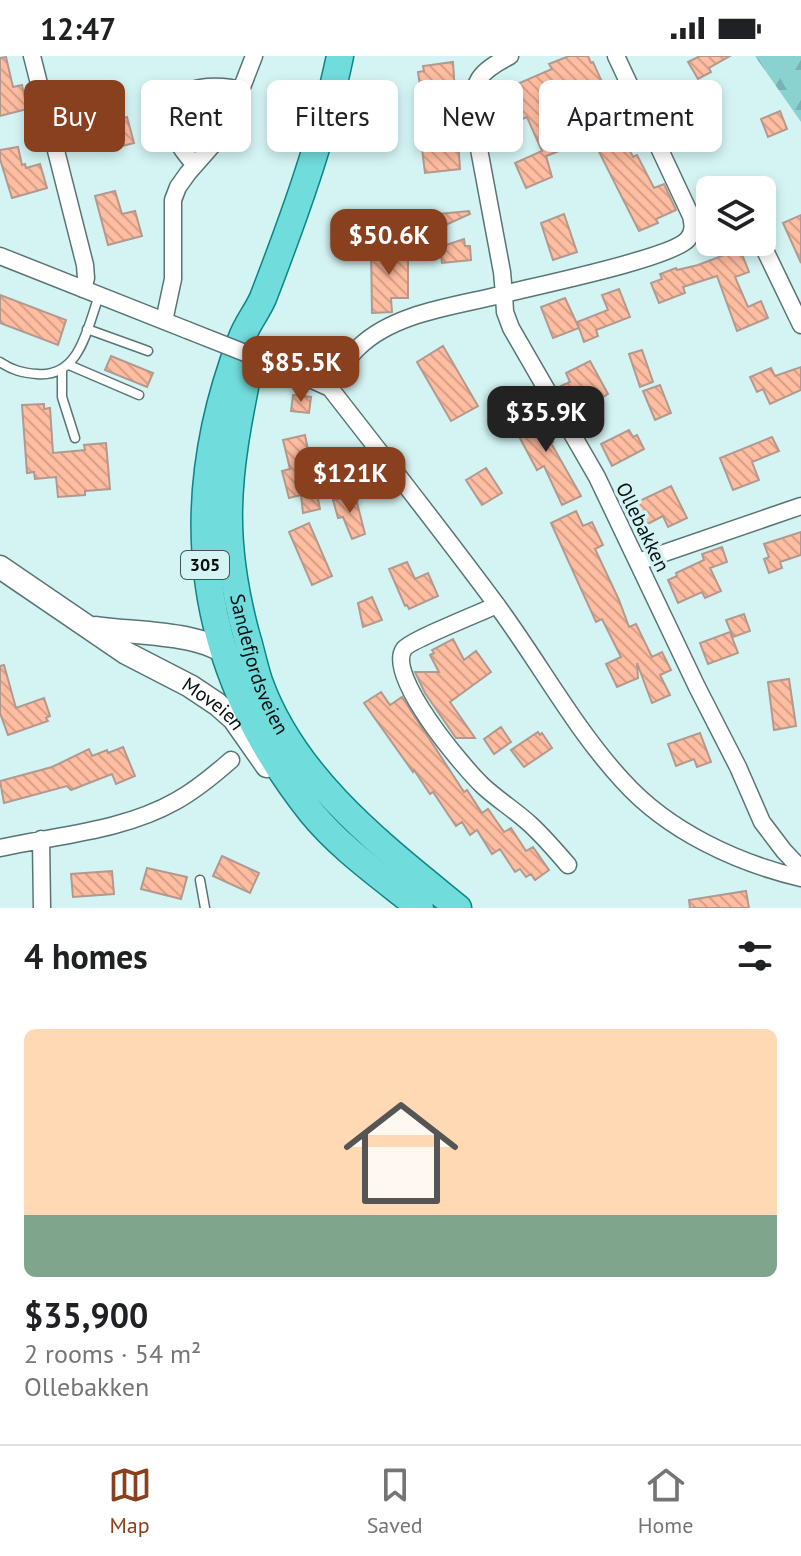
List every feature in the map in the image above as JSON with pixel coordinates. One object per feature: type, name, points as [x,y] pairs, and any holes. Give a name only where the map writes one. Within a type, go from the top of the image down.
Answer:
[{"type":"main road","name":"Sandefjordsveien","points":[[340,56],[318,142],[262,301],[235,437],[229,506],[231,562],[239,607],[260,682],[294,748],[316,777],[372,837],[458,908]]},
{"type":"main road","name":"Sandefjordsveien","points":[[262,301],[241,338],[227,383],[217,422],[205,501],[207,588],[221,648],[248,714],[312,813],[337,839],[420,908]]},
{"type":"street","points":[[32,56],[91,293]]},
{"type":"street","points":[[245,80],[254,56]]},
{"type":"street","name":"Ollebakken","points":[[510,56],[484,72],[475,83],[472,95],[473,117],[502,272],[505,312],[511,328],[597,477],[762,822],[801,869]]},
{"type":"street","points":[[330,388],[356,349],[379,330],[410,318],[664,254],[689,238],[693,228],[691,216],[616,56]]},
{"type":"street","points":[[185,152],[195,165]]},
{"type":"street","points":[[164,321],[173,279],[173,200],[178,187],[206,152]]},
{"type":"street","points":[[0,256],[330,388],[497,605],[624,782],[671,822],[715,849],[801,878]]},
{"type":"street","points":[[768,256],[801,325]]},
{"type":"street","points":[[638,562],[801,506]]},
{"type":"street","name":"Moveien","points":[[0,567],[126,653],[190,686],[217,704],[234,719],[292,797],[312,813]]},
{"type":"street","points":[[497,605],[457,625],[413,641],[402,650],[400,664],[406,685],[418,704],[482,785],[531,825],[568,865]]},
{"type":"street","name":"Moveien","points":[[87,626],[186,639],[221,648],[260,682]]},
{"type":"street","points":[[0,848],[119,824],[150,813],[176,801],[231,760]]},
{"type":"street","points":[[41,839],[42,908]]},
{"type":"lane","points":[[0,362],[18,372],[42,374],[65,368],[75,357],[87,329],[91,293]]},
{"type":"lane","points":[[87,329],[148,351]]},
{"type":"lane","points":[[65,368],[139,395]]},
{"type":"lane","points":[[65,368],[62,397],[75,438]]},
{"type":"lane","points":[[200,880],[205,908]]},
{"type":"green space","points":[[755,56],[801,56],[801,122]]},
{"type":"building","points":[[569,56],[588,56],[601,80],[539,80],[539,144],[527,117],[523,119],[523,82],[552,69],[549,64]]},
{"type":"building","points":[[700,56],[730,56],[709,68],[711,72],[698,79],[688,62]]},
{"type":"building","points":[[6,57],[13,87],[22,85],[24,110],[0,116],[0,58]]},
{"type":"building","points":[[453,62],[454,80],[419,80],[418,72],[424,71],[423,66]]},
{"type":"building","points":[[780,111],[787,129],[768,137],[761,119]]},
{"type":"building","points":[[127,117],[134,143],[125,145],[125,118]]},
{"type":"building","points":[[18,147],[22,165],[25,164],[26,168],[40,164],[47,188],[12,198],[0,150]]},
{"type":"building","points":[[422,152],[459,152],[460,169],[425,173]]},
{"type":"building","points":[[540,152],[557,152],[546,156],[552,177],[526,188],[515,163]]},
{"type":"building","points":[[599,152],[630,152],[633,157],[637,155],[654,188],[664,184],[676,210],[656,219],[658,223],[639,231]]},
{"type":"building","points":[[115,191],[122,214],[135,211],[142,236],[108,245],[95,196]]},
{"type":"building","points":[[469,211],[470,214],[430,232],[428,215]]},
{"type":"building","points":[[564,214],[577,252],[553,260],[541,223]]},
{"type":"building","points":[[801,215],[801,263],[783,223]]},
{"type":"building","points":[[464,239],[465,246],[470,246],[471,260],[442,263],[440,247]]},
{"type":"building","points":[[371,248],[408,248],[408,298],[391,298],[392,312],[372,313]]},
{"type":"building","points":[[722,256],[743,256],[749,272],[735,277],[748,307],[761,301],[768,318],[737,331],[717,276],[683,287],[685,293],[659,303],[651,283],[662,279],[660,274]]},
{"type":"building","points":[[619,289],[630,317],[596,330],[598,336],[584,342],[577,322],[608,310],[602,295]]},
{"type":"building","points":[[0,295],[66,320],[58,345],[0,323]]},
{"type":"building","points":[[565,298],[579,328],[553,338],[541,307]]},
{"type":"building","points":[[443,346],[478,406],[451,421],[417,362]]},
{"type":"building","points":[[642,350],[653,382],[640,387],[629,354]]},
{"type":"building","points":[[111,356],[153,373],[147,387],[105,370]]},
{"type":"building","points":[[590,361],[608,394],[581,411],[574,399],[569,401],[561,386],[570,382],[566,373]]},
{"type":"building","points":[[801,367],[801,390],[770,404],[763,389],[757,392],[750,377],[771,368],[775,376]]},
{"type":"building","points":[[660,385],[671,413],[655,420],[643,391]]},
{"type":"building","points":[[293,395],[311,397],[309,413],[291,411]]},
{"type":"building","points":[[44,404],[44,409],[50,408],[53,453],[85,450],[84,445],[106,443],[110,489],[58,497],[56,477],[35,479],[34,472],[27,473],[22,405]]},
{"type":"building","points":[[534,404],[552,437],[551,443],[581,496],[562,505],[544,466],[537,470],[516,431],[525,426],[517,413]]},
{"type":"building","points":[[629,430],[633,437],[637,435],[644,449],[612,466],[601,444]]},
{"type":"building","points":[[305,435],[320,509],[303,513],[301,495],[289,498],[282,471],[290,469],[283,440]]},
{"type":"building","points":[[772,437],[779,451],[752,462],[759,480],[733,490],[720,458]]},
{"type":"building","points":[[486,468],[502,493],[482,505],[466,480]]},
{"type":"building","points":[[671,486],[687,518],[668,527],[663,516],[642,527],[631,505]]},
{"type":"building","points":[[355,495],[365,534],[352,539],[343,517],[338,518],[333,500]]},
{"type":"building","points":[[576,511],[583,526],[592,522],[603,545],[595,549],[629,627],[636,624],[652,657],[662,652],[671,670],[660,675],[670,695],[652,703],[637,663],[638,678],[617,687],[606,664],[621,657],[602,619],[596,622],[551,523]]},
{"type":"building","points":[[309,523],[332,576],[312,585],[289,532]]},
{"type":"building","points":[[801,532],[801,555],[780,562],[782,568],[769,573],[764,559],[769,557],[764,544]]},
{"type":"building","points":[[722,547],[727,562],[710,568],[721,591],[705,598],[702,592],[678,603],[668,580],[704,560],[702,554]]},
{"type":"building","points":[[407,562],[415,579],[428,573],[438,596],[409,609],[389,569]]},
{"type":"building","points":[[372,597],[382,620],[363,627],[358,603]]},
{"type":"building","points":[[744,614],[750,631],[733,637],[726,620]]},
{"type":"building","points":[[730,632],[738,653],[708,664],[700,643]]},
{"type":"building","points":[[453,639],[464,660],[476,651],[491,672],[450,702],[475,738],[456,738],[425,693],[415,672],[439,672],[430,655],[434,653],[432,650]]},
{"type":"building","points":[[4,665],[16,708],[44,698],[50,716],[46,718],[48,721],[8,735],[0,713],[0,666]]},
{"type":"building","points":[[789,679],[796,726],[774,730],[768,682]]},
{"type":"building","points":[[381,692],[390,705],[402,697],[464,792],[467,790],[482,813],[488,809],[504,832],[511,828],[526,851],[533,847],[549,870],[535,880],[531,874],[526,877],[520,869],[515,872],[500,849],[492,854],[477,830],[470,835],[462,822],[456,826],[364,703]]},
{"type":"building","points":[[501,727],[511,742],[494,754],[484,739]]},
{"type":"building","points":[[538,732],[552,748],[524,767],[511,750]]},
{"type":"building","points":[[700,733],[711,762],[697,767],[694,759],[676,766],[668,744]]},
{"type":"building","points":[[123,747],[135,776],[116,784],[112,774],[71,790],[67,786],[4,803],[0,781],[52,767],[89,749],[92,756]]},
{"type":"building","points":[[222,856],[259,873],[250,893],[213,876]]},
{"type":"building","points":[[147,868],[187,877],[181,899],[141,889]]},
{"type":"building","points":[[112,871],[114,894],[73,897],[71,874]]},
{"type":"building","points":[[746,891],[749,908],[690,908],[689,900]]}]
